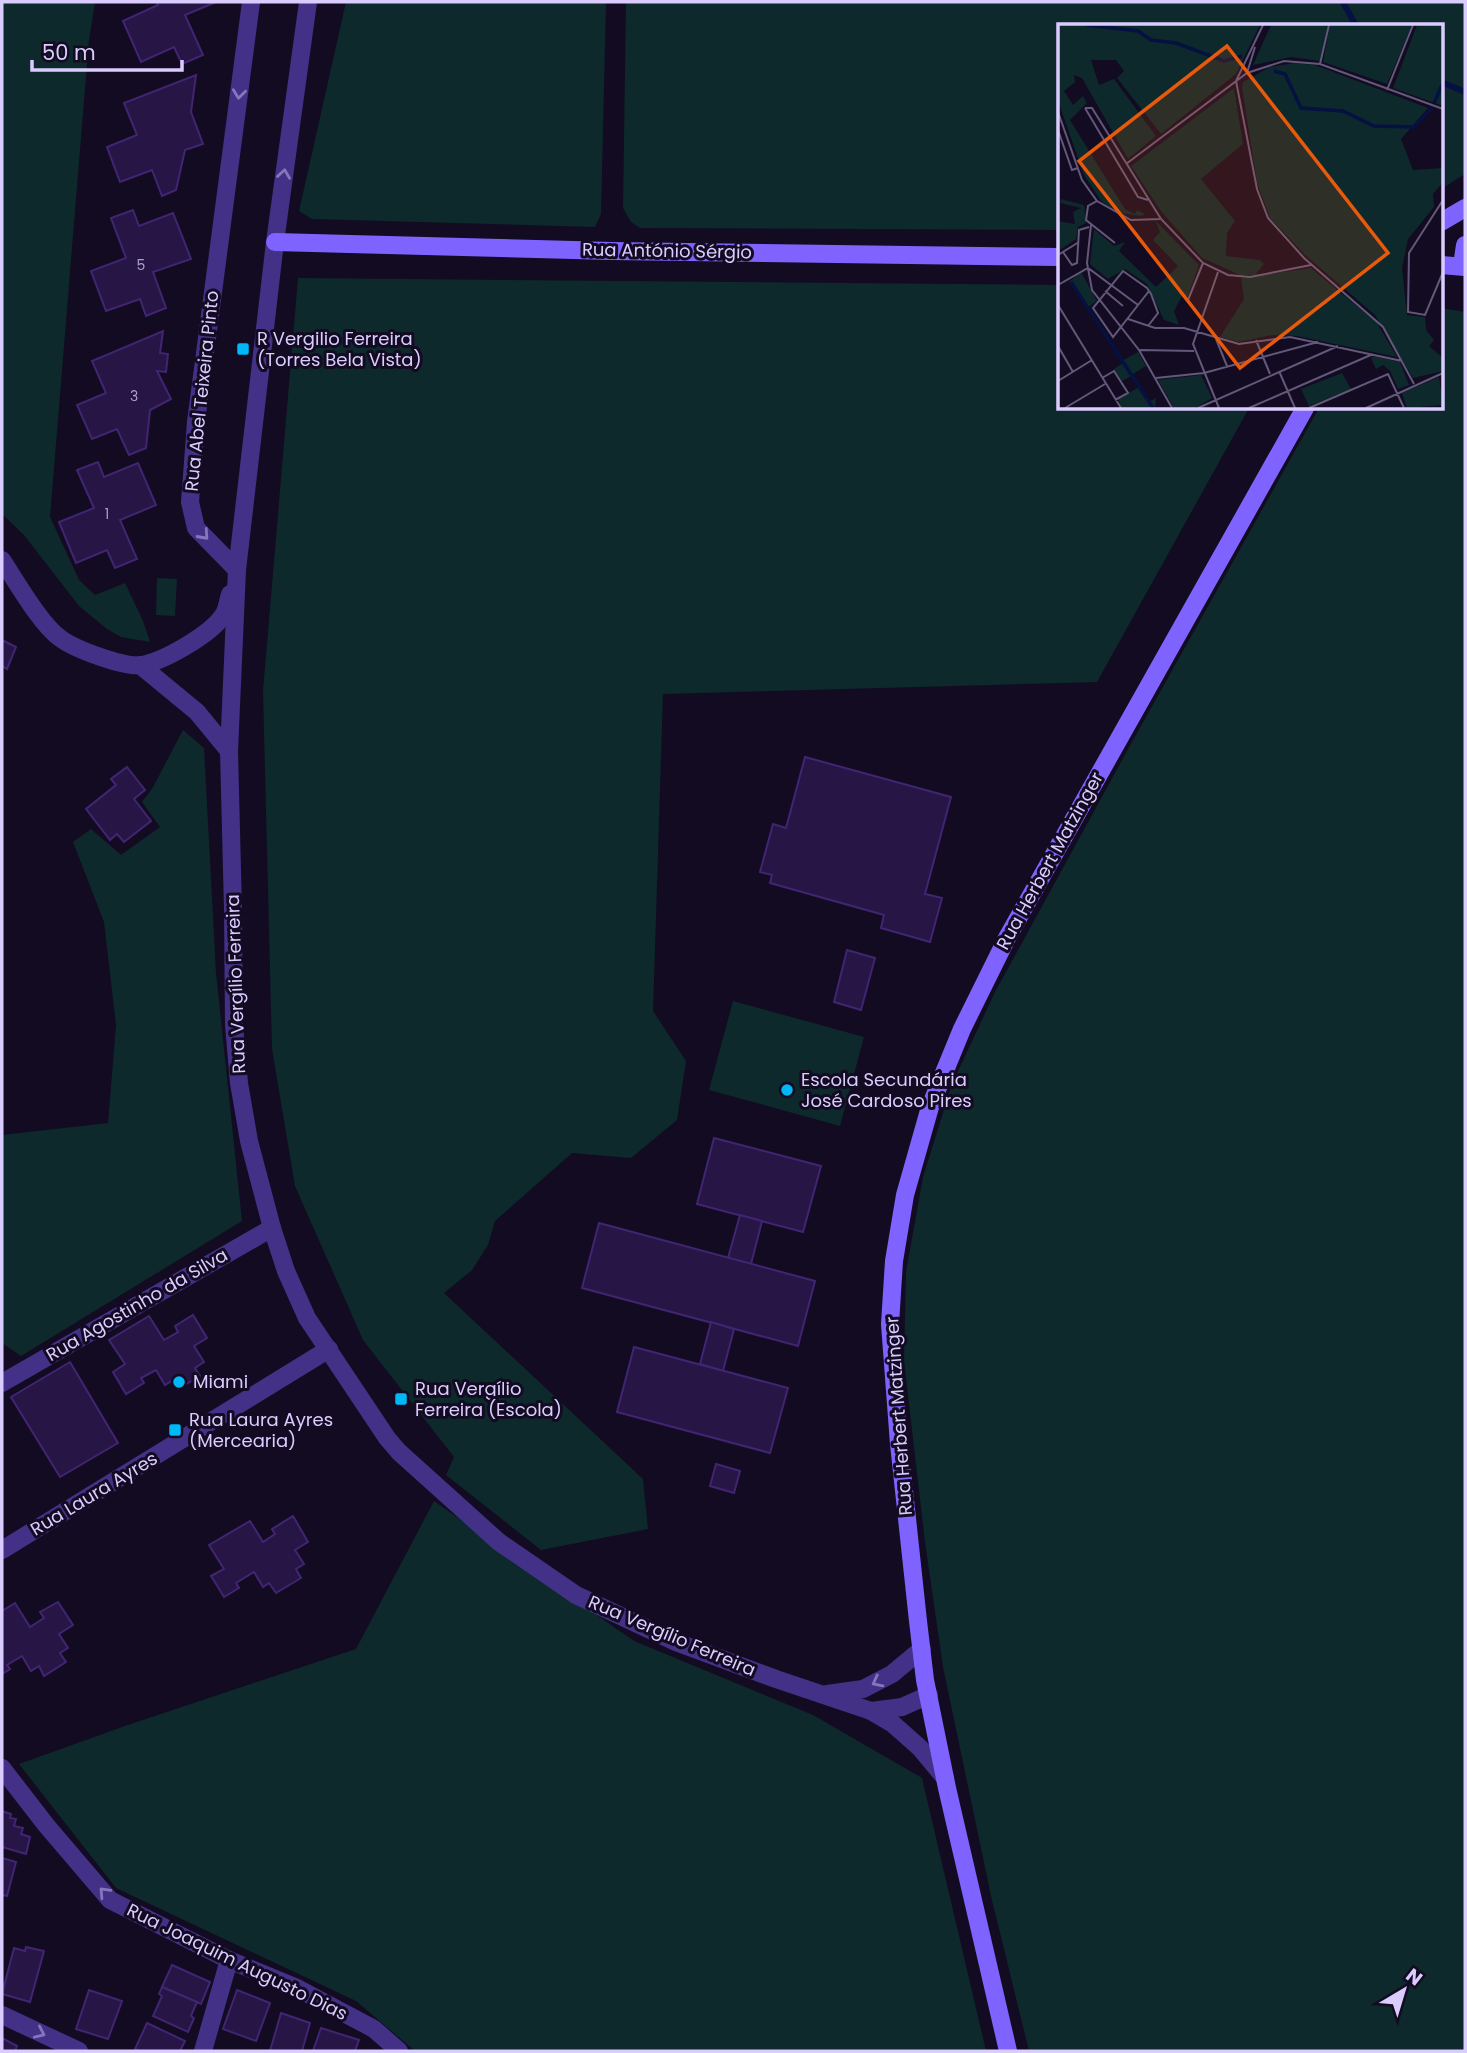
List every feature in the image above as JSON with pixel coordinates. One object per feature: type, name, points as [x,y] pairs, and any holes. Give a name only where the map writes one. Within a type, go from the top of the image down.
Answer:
[{"type":"street","name":"Rua Abel Teixeira Pinto","points":[[237,570],[196,528],[190,502],[196,422],[251,2]]},
{"type":"street","points":[[2,560],[37,612],[58,637],[116,662],[140,665],[177,651],[206,632],[223,614],[237,570],[275,242],[308,2]]},
{"type":"street","points":[[1442,221],[1465,208]]},
{"type":"street","name":"Rua António Sérgio","points":[[275,242],[611,251],[1058,257]]},
{"type":"street","points":[[1442,265],[1464,266],[1465,245]]},
{"type":"street","name":"Rua Herbert Matzinger","points":[[1007,2051],[945,1778],[922,1648],[899,1444],[890,1324],[894,1261],[905,1195],[930,1107],[962,1029],[1007,938],[1304,410]]},
{"type":"street","name":"Rua Vergílio Ferreira","points":[[237,570],[229,751],[234,1025],[239,1083],[249,1141],[272,1228],[286,1271],[307,1318],[362,1403],[399,1451],[499,1542],[576,1595],[676,1642],[872,1711],[893,1724],[920,1748],[945,1778]]},
{"type":"street","points":[[140,665],[197,712],[229,751]]},
{"type":"street","name":"Rua Agostinho da Silva","points":[[2,1382],[272,1228]]},
{"type":"street","name":"Rua Laura Ayres","points":[[2,1550],[328,1349]]},
{"type":"street","name":"Rua Vergílio Ferreira","points":[[824,1694],[863,1689],[892,1674],[922,1648]]},
{"type":"street","name":"Rua Vergílio Ferreira","points":[[872,1711],[902,1707],[929,1695]]},
{"type":"street","name":"Rua Joaquim Augusto Dias","points":[[2,1768],[110,1900],[229,1960],[295,1987],[374,2029],[399,2051]]},
{"type":"street","points":[[203,2051],[229,1960]]},
{"type":"street","points":[[2,2015],[79,2051]]},
{"type":"green space","points":[[3,2],[95,2],[89,40],[50,517],[79,580],[95,595],[125,583],[150,642],[121,637],[79,606],[24,535],[2,514]]},
{"type":"green space","points":[[346,2],[606,2],[601,214],[595,227],[312,219],[299,211]]},
{"type":"green space","points":[[626,2],[1465,2],[1465,174],[1442,188],[1442,24],[1058,24],[1058,230],[640,228],[631,222],[623,208]]},
{"type":"green space","points":[[298,278],[1058,285],[1058,410],[1248,410],[1097,682],[663,694],[653,1011],[686,1061],[677,1120],[631,1158],[572,1153],[495,1221],[488,1245],[472,1270],[444,1293],[643,1479],[648,1529],[541,1550],[446,1475],[454,1457],[363,1340],[295,1186],[272,1049],[263,691]]},
{"type":"green space","points":[[1442,308],[1465,312],[1465,2051],[1029,2051],[991,1896],[943,1667],[904,1361],[906,1272],[923,1177],[952,1084],[995,992],[1318,410],[1442,410]]},
{"type":"green space","points":[[157,578],[177,579],[175,616],[156,615]]},
{"type":"green space","points":[[183,730],[204,748],[216,973],[242,1221],[21,1356],[2,1343],[2,1135],[108,1123],[116,1025],[104,922],[73,842],[91,829],[121,855],[160,827],[142,802],[152,789]]},
{"type":"green space","points":[[733,1001],[864,1037],[840,1126],[709,1090]]},
{"type":"green space","points":[[434,1501],[634,1641],[813,1715],[922,1778],[986,2051],[415,2051],[356,2001],[116,1888],[19,1764],[356,1649]]},
{"type":"building","points":[[157,2],[216,2],[185,15],[203,55],[182,64],[174,47],[141,62],[123,21],[158,5]]},
{"type":"building","points":[[196,75],[191,112],[203,144],[185,150],[176,190],[162,196],[152,170],[120,182],[107,147],[137,135],[124,103]]},
{"type":"building","points":[[133,210],[139,226],[173,213],[191,259],[153,272],[166,308],[146,316],[140,299],[106,311],[91,271],[126,258],[111,218]]},
{"type":"building","points":[[163,331],[160,353],[168,354],[166,372],[157,371],[171,399],[150,410],[146,448],[129,455],[117,429],[92,439],[77,405],[106,393],[92,361]]},
{"type":"building","points":[[98,462],[104,477],[138,463],[156,505],[120,520],[137,559],[115,568],[107,550],[76,563],[59,522],[94,508],[77,470]]},
{"type":"building","points":[[2,640],[16,647],[7,669],[2,666]]},
{"type":"building","points":[[805,757],[951,797],[925,894],[942,898],[930,942],[881,928],[884,915],[770,883],[772,875],[760,872],[773,824],[786,828]]},
{"type":"building","points":[[127,767],[145,790],[134,799],[151,821],[124,842],[117,834],[110,840],[86,809],[116,785],[111,779]]},
{"type":"building","points":[[847,950],[875,958],[861,1010],[834,1002]]},
{"type":"building","points":[[714,1138],[821,1166],[803,1232],[697,1204]]},
{"type":"building","points":[[740,1215],[762,1221],[751,1264],[728,1258]]},
{"type":"building","points":[[599,1223],[815,1281],[798,1346],[582,1288]]},
{"type":"building","points":[[193,1315],[207,1338],[194,1346],[204,1362],[195,1368],[200,1376],[178,1389],[173,1380],[165,1385],[156,1370],[141,1378],[144,1383],[126,1394],[113,1372],[125,1364],[109,1340],[149,1316],[164,1340],[178,1332],[175,1326]]},
{"type":"building","points":[[711,1322],[734,1329],[723,1371],[700,1364]]},
{"type":"building","points":[[634,1347],[788,1388],[770,1453],[617,1412]]},
{"type":"building","points":[[70,1362],[118,1443],[60,1477],[11,1397]]},
{"type":"building","points":[[716,1464],[740,1471],[734,1493],[710,1486]]},
{"type":"building","points":[[293,1516],[308,1542],[295,1550],[304,1564],[296,1569],[301,1578],[276,1593],[269,1583],[263,1587],[254,1572],[236,1583],[239,1588],[224,1597],[211,1576],[224,1569],[209,1545],[250,1521],[263,1542],[275,1534],[272,1529]]},
{"type":"building","points":[[58,1602],[73,1625],[59,1634],[68,1648],[60,1653],[66,1662],[44,1676],[39,1666],[31,1671],[22,1656],[7,1665],[10,1669],[2,1674],[2,1611],[15,1603],[30,1627],[44,1618],[40,1612]]},
{"type":"building","points":[[2,1811],[11,1814],[10,1818],[16,1819],[14,1826],[23,1828],[21,1834],[30,1837],[26,1854],[2,1847]]},
{"type":"building","points":[[2,1858],[16,1862],[7,1896],[2,1895]]},
{"type":"building","points":[[26,1947],[44,1951],[30,2002],[2,1994],[14,1948],[25,1951]]},
{"type":"building","points":[[172,1965],[210,1982],[201,2004],[162,1987]]},
{"type":"building","points":[[162,1987],[197,2002],[188,2032],[153,2016],[162,1996],[159,1994]]},
{"type":"building","points":[[89,1990],[122,2001],[108,2039],[76,2029]]},
{"type":"building","points":[[237,1990],[270,2003],[256,2041],[223,2029]]},
{"type":"building","points":[[281,2013],[310,2023],[302,2051],[270,2051]]},
{"type":"building","points":[[147,2023],[185,2041],[180,2051],[135,2049]]},
{"type":"building","points":[[321,2028],[359,2040],[355,2051],[313,2051]]},
{"type":"building","points":[[2,2038],[17,2046],[15,2051],[2,2051]]},
{"type":"waterway","points":[[1343,2],[1355,24]]},
{"type":"waterway","points":[[1442,82],[1465,92]]},
{"type":"place","name":"R Vergilio Ferreira (Torres Bela Vista)","points":[[243,349]]},
{"type":"place","name":"Escola Secundária José Cardoso Pires","points":[[787,1090]]},
{"type":"place","name":"Miami","points":[[179,1382]]},
{"type":"place","name":"Rua Vergílio Ferreira (Escola)","points":[[401,1399]]},
{"type":"place","name":"Rua Laura Ayres (Mercearia)","points":[[175,1430]]}]
